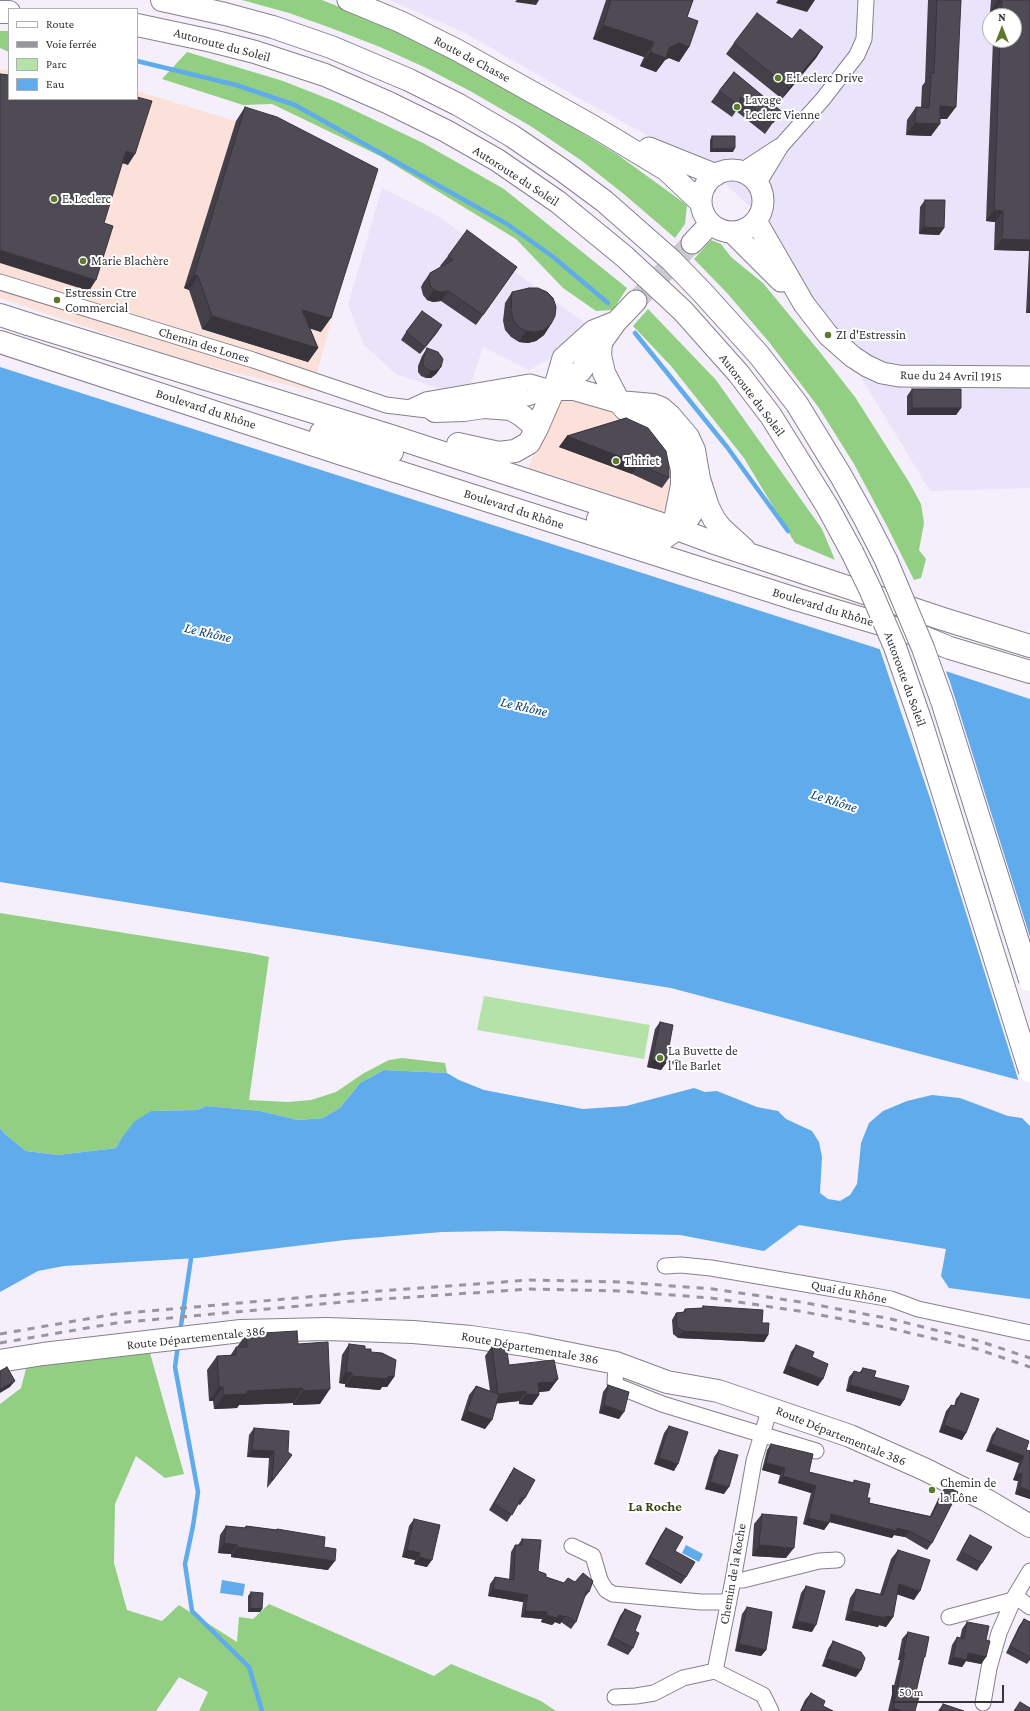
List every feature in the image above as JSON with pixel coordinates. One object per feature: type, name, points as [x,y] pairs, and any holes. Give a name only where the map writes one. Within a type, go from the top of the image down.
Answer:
[{"type":"main road","name":"Autoroute du Soleil","points":[[162,0],[225,14],[273,27],[331,47],[409,80],[460,105],[512,136],[604,201],[671,260],[759,355],[797,404],[848,488],[886,560],[920,641],[942,701],[1030,980]]},
{"type":"main road","name":"Route de Chasse","points":[[348,0],[401,22],[456,50],[593,126],[666,170],[700,202]]},
{"type":"main road","name":"Autoroute du Soleil","points":[[138,25],[255,52],[325,75],[389,103],[446,131],[497,160],[558,202],[625,257],[683,311],[738,374],[771,416],[827,506],[870,589],[895,647],[920,718],[1030,1070]]},
{"type":"main road","name":"Route de Chasse","points":[[593,126],[716,175]]},
{"type":"main road","points":[[728,171],[740,172],[758,184],[762,193],[763,205],[761,211],[756,221],[746,229],[732,232],[719,230],[710,224],[704,215],[700,202],[701,196],[706,184],[716,175],[728,171]]},
{"type":"main road","name":"Rue du 24 Avril 1915","points":[[756,221],[804,304]]},
{"type":"main road","points":[[692,243],[710,224]]},
{"type":"main road","name":"Rue du 24 Avril 1915","points":[[732,232],[804,304],[828,335],[862,363],[882,372],[899,376],[1030,377]]},
{"type":"main road","name":"Chemin des Lones","points":[[554,389],[581,371],[616,322],[636,301]]},
{"type":"main road","name":"Boulevard du Rhône","points":[[0,315],[388,435],[678,529],[712,542],[943,620],[1030,646]]},
{"type":"main road","name":"Chemin des Lones","points":[[554,389],[563,358],[593,331],[616,322]]},
{"type":"main road","name":"Boulevard du Rhône","points":[[0,342],[339,453],[799,600],[918,635],[950,648],[1030,672]]},
{"type":"main road","points":[[601,343],[600,355],[604,373],[619,402],[625,408],[645,418],[666,434],[678,455],[682,469],[682,486],[676,515],[678,529],[684,546],[695,556],[799,587],[918,635]]},
{"type":"main road","points":[[388,435],[416,433],[499,453],[515,452],[528,442],[537,428],[554,389],[574,389],[619,402],[652,405],[661,408],[688,437],[694,450],[699,479],[714,519],[721,528],[749,554]]},
{"type":"main road","points":[[435,411],[464,410],[484,406],[511,409],[537,428]]},
{"type":"main road","points":[[208,410],[373,446],[535,497],[642,534],[664,538],[685,523],[691,514],[699,479]]},
{"type":"main road","name":"Route Départementale 386","points":[[0,1361],[42,1354],[241,1331],[328,1329],[413,1332],[471,1337],[540,1347],[616,1364],[667,1382],[718,1391],[850,1436],[924,1469],[988,1501],[1030,1526]]},
{"type":"street","points":[[758,184],[781,146],[823,99],[857,55],[864,39],[866,0]]},
{"type":"street","points":[[740,172],[781,146]]},
{"type":"street","name":"Chemin des Lones","points":[[0,282],[253,360],[386,405],[435,411],[496,398],[528,398],[554,389]]},
{"type":"street","points":[[408,408],[426,400],[530,382],[554,389]]},
{"type":"street","name":"Quai du Rhône","points":[[665,1266],[681,1265],[711,1268],[891,1299],[918,1309],[1030,1333]]},
{"type":"street","points":[[616,1364],[614,1380],[617,1386],[662,1404],[816,1451]]},
{"type":"street","name":"Chemin de la Roche","points":[[715,1671],[734,1580],[754,1460],[770,1408]]},
{"type":"street","points":[[572,1546],[592,1556],[600,1580],[606,1590],[613,1594],[701,1602],[729,1602]]},
{"type":"street","points":[[734,1580],[742,1580],[819,1561],[837,1560]]},
{"type":"street","points":[[983,1703],[998,1633],[1014,1598],[1030,1572]]},
{"type":"street","points":[[949,1617],[1014,1598],[1030,1607]]},
{"type":"street","points":[[615,1696],[636,1696],[654,1693],[683,1678],[715,1671],[763,1694],[771,1711]]},
{"type":"shaded area","points":[[390,0],[1030,0],[1030,488],[930,491],[769,225],[711,170],[577,97],[463,32]]},
{"type":"shaded area","points":[[0,69],[8,70],[8,100],[138,100],[138,91],[268,131],[369,182],[312,391],[191,362],[0,298]]},
{"type":"shaded area","points":[[382,188],[441,218],[588,325],[553,357],[529,370],[483,347],[471,384],[443,390],[396,374],[364,345],[348,305]]},
{"type":"shaded area","points":[[562,400],[576,400],[638,421],[675,467],[673,500],[662,512],[528,468],[555,404]]},
{"type":"green space","points":[[242,0],[322,0],[387,26],[503,85],[618,155],[687,205],[685,224],[675,238],[625,195],[582,161],[532,127],[472,92],[424,67],[380,47],[331,28],[289,13]]},
{"type":"green space","points":[[0,31],[8,31],[8,52],[0,48]]},
{"type":"green space","points":[[187,52],[283,81],[339,103],[423,143],[504,189],[627,288],[613,310],[596,311],[563,288],[516,239],[380,156],[272,104],[243,105],[162,79]]},
{"type":"green space","points":[[711,240],[721,244],[731,257],[763,283],[819,351],[855,397],[909,482],[921,504],[924,523],[919,550],[926,559],[921,578],[914,580],[854,464],[819,408],[769,342],[727,293],[694,259]]},
{"type":"green space","points":[[648,309],[716,380],[822,529],[835,560],[795,543],[744,458],[671,366],[633,326]]},
{"type":"green space","points":[[0,913],[269,957],[249,1100],[288,1102],[311,1100],[336,1092],[364,1073],[389,1060],[402,1058],[445,1063],[447,1073],[384,1070],[360,1083],[340,1108],[323,1118],[298,1120],[260,1111],[206,1106],[197,1110],[151,1111],[121,1139],[116,1148],[58,1155],[26,1151],[6,1135],[0,1128]]},
{"type":"green space","points":[[484,996],[650,1025],[644,1059],[477,1030]]},
{"type":"green space","points":[[150,1353],[184,1474],[165,1478],[136,1456],[115,1504],[114,1563],[127,1610],[162,1621],[179,1605],[237,1642],[239,1617],[253,1619],[269,1604],[434,1676],[451,1664],[541,1701],[556,1711],[199,1711],[208,1692],[179,1677],[156,1711],[0,1711],[0,1404],[21,1388],[27,1365]]},
{"type":"water","name":"Le Rhône","points":[[0,367],[873,647],[1030,699],[1030,1083],[671,988],[0,882]]},
{"type":"water","points":[[384,1070],[447,1073],[459,1080],[484,1090],[583,1109],[626,1106],[694,1088],[705,1092],[717,1091],[757,1107],[778,1111],[786,1119],[812,1131],[819,1142],[822,1157],[820,1193],[828,1199],[840,1201],[850,1195],[857,1184],[861,1143],[869,1123],[883,1111],[907,1101],[932,1095],[960,1098],[1008,1116],[1022,1118],[1030,1126],[1030,1299],[949,1288],[941,1276],[946,1249],[799,1225],[764,1251],[680,1235],[502,1231],[442,1232],[345,1240],[197,1258],[64,1266],[38,1271],[0,1292],[0,1128],[6,1135],[26,1151],[58,1155],[116,1148],[134,1122],[151,1111],[197,1110],[206,1106],[260,1111],[298,1120],[323,1118],[340,1108],[360,1083]]},
{"type":"water","points":[[686,1545],[703,1554],[699,1562],[682,1553]]},
{"type":"water","points":[[222,1580],[245,1584],[243,1596],[220,1593]]},
{"type":"pier","points":[[879,647],[945,669],[950,682],[1030,937],[1030,1085],[1019,1082],[930,798]]},
{"type":"building","points":[[611,0],[693,0],[687,17],[698,21],[689,47],[679,43],[669,48],[666,58],[650,52],[654,42],[603,25]]},
{"type":"building","points":[[937,0],[961,0],[956,107],[940,106],[940,124],[915,123],[916,107],[929,108],[931,73],[934,73]]},
{"type":"building","points":[[1030,0],[1030,240],[1002,239],[1003,211],[994,210],[1000,48],[1022,48],[1022,8],[1002,8],[1002,1],[998,1]]},
{"type":"building","name":"E.Leclerc Drive","points":[[757,13],[792,39],[800,29],[823,47],[789,88],[734,43]]},
{"type":"building","points":[[734,72],[781,111],[773,123],[740,97],[740,106],[719,91]]},
{"type":"building","name":"E. Leclerc","points":[[0,74],[8,75],[8,100],[138,100],[138,97],[152,101],[135,154],[126,151],[104,223],[113,226],[96,280],[0,250]]},
{"type":"building","points":[[245,107],[277,117],[378,169],[331,318],[302,310],[318,348],[212,316],[198,276],[194,275]]},
{"type":"building","points":[[712,136],[735,136],[735,148],[712,149]]},
{"type":"building","points":[[925,200],[945,200],[944,228],[924,227]]},
{"type":"building","points":[[467,230],[517,267],[483,315],[448,291],[440,292],[434,290],[430,285],[430,273],[453,260],[448,256]]},
{"type":"building","points":[[529,288],[538,288],[547,292],[553,298],[556,307],[555,316],[551,324],[544,330],[535,332],[526,331],[518,327],[513,319],[511,310],[512,292]]},
{"type":"building","points":[[422,311],[442,325],[425,347],[406,332]]},
{"type":"building","points":[[427,348],[438,352],[443,359],[441,367],[436,371],[426,369],[423,365],[423,359]]},
{"type":"building","points":[[912,389],[961,389],[961,408],[912,408]]},
{"type":"building","points":[[626,418],[648,428],[666,451],[669,467],[669,478],[639,464],[567,436]]},
{"type":"building","points":[[660,1022],[673,1025],[666,1063],[652,1060]]},
{"type":"building","points":[[703,1306],[763,1310],[762,1323],[769,1323],[768,1335],[683,1331],[677,1327],[676,1313],[685,1312],[685,1309],[703,1308]]},
{"type":"building","points":[[297,1331],[298,1344],[328,1342],[330,1389],[303,1391],[303,1388],[247,1391],[247,1394],[224,1395],[223,1387],[219,1387],[217,1356],[236,1355],[236,1347],[247,1347],[246,1334]]},
{"type":"building","points":[[349,1344],[365,1346],[365,1349],[371,1349],[371,1352],[382,1353],[396,1360],[394,1377],[388,1376],[388,1379],[352,1376],[352,1373],[346,1372]]},
{"type":"building","points":[[506,1345],[509,1365],[554,1360],[558,1379],[555,1379],[555,1382],[538,1383],[539,1395],[526,1394],[526,1391],[499,1394],[492,1420],[467,1411],[476,1386],[498,1394],[492,1346]]},
{"type":"building","points":[[796,1345],[814,1352],[812,1357],[828,1364],[823,1379],[788,1366]]},
{"type":"building","points":[[7,1367],[15,1381],[0,1389],[0,1371]]},
{"type":"building","points":[[863,1368],[876,1371],[874,1377],[909,1386],[904,1400],[850,1385],[854,1371],[861,1373]]},
{"type":"building","points":[[608,1385],[629,1392],[624,1412],[604,1405]]},
{"type":"building","points":[[961,1393],[979,1399],[966,1433],[944,1425],[951,1405],[955,1406]]},
{"type":"building","points":[[669,1426],[688,1432],[678,1464],[659,1458]]},
{"type":"building","points":[[254,1428],[289,1431],[288,1452],[292,1455],[272,1481],[274,1451],[252,1450]]},
{"type":"building","points":[[997,1428],[1029,1441],[1026,1450],[1030,1451],[1030,1491],[1020,1487],[1022,1474],[1017,1473],[1024,1456],[991,1444]]},
{"type":"building","points":[[771,1444],[813,1454],[809,1472],[854,1483],[854,1480],[870,1484],[867,1498],[870,1498],[869,1503],[931,1517],[946,1486],[958,1492],[932,1543],[909,1531],[897,1528],[896,1531],[831,1514],[829,1523],[808,1518],[816,1486],[783,1476],[785,1468],[766,1463]]},
{"type":"building","points":[[719,1450],[738,1455],[729,1487],[710,1482]]},
{"type":"building","points":[[514,1468],[535,1480],[525,1498],[522,1497],[512,1515],[494,1504]]},
{"type":"building","points":[[762,1514],[797,1517],[794,1548],[759,1545]]},
{"type":"building","points":[[414,1519],[440,1525],[432,1560],[419,1557],[420,1553],[407,1550]]},
{"type":"building","points":[[226,1526],[277,1529],[325,1537],[324,1547],[336,1549],[335,1561],[237,1547],[237,1545],[224,1543]]},
{"type":"building","points":[[666,1528],[683,1537],[675,1551],[695,1562],[686,1577],[650,1557]]},
{"type":"building","points":[[970,1535],[992,1547],[982,1563],[961,1552]]},
{"type":"building","points":[[522,1539],[541,1540],[538,1571],[546,1574],[546,1577],[564,1583],[568,1578],[575,1582],[583,1573],[593,1581],[589,1592],[587,1590],[576,1622],[566,1616],[559,1615],[557,1618],[546,1615],[547,1612],[525,1611],[528,1595],[493,1589],[495,1577],[514,1580],[515,1545],[522,1545]]},
{"type":"building","points":[[898,1550],[930,1560],[920,1591],[899,1584],[893,1617],[885,1616],[885,1618],[852,1611],[856,1589],[883,1595]]},
{"type":"building","points":[[806,1586],[825,1591],[816,1625],[797,1621]]},
{"type":"building","points":[[251,1592],[263,1593],[262,1609],[250,1608]]},
{"type":"building","points":[[747,1607],[772,1612],[766,1650],[739,1644]]},
{"type":"building","points":[[625,1609],[641,1616],[635,1631],[639,1633],[633,1648],[612,1637]]},
{"type":"building","points":[[1024,1619],[1030,1622],[1030,1657],[1010,1646]]},
{"type":"building","points":[[967,1622],[989,1626],[986,1640],[990,1641],[986,1657],[968,1653],[967,1660],[953,1657],[957,1637],[964,1639]]},
{"type":"building","points":[[908,1632],[929,1637],[916,1692],[920,1693],[915,1711],[902,1711],[893,1708]]},
{"type":"building","points":[[833,1641],[861,1652],[865,1658],[861,1670],[827,1659]]},
{"type":"building","points":[[811,1693],[825,1701],[823,1706],[833,1711],[801,1711]]},
{"type":"building","points":[[1020,1702],[1030,1708],[1030,1711],[1014,1711]]},
{"type":"building","points":[[943,1704],[964,1711],[941,1711]]},
{"type":"waterway","points":[[138,61],[236,85],[295,105],[507,224],[552,256],[608,303]]},
{"type":"waterway","points":[[635,333],[727,447],[788,531]]},
{"type":"waterway","points":[[180,1332],[192,1252]]},
{"type":"waterway","points":[[178,1345],[175,1367],[198,1492],[185,1564],[192,1611],[249,1667],[262,1711]]},
{"type":"tunnel","points":[[636,301],[692,243]]},
{"type":"railway","points":[[0,1334],[115,1314],[353,1293],[530,1280],[621,1282],[713,1289],[801,1302],[891,1319],[979,1341],[1030,1358]]},
{"type":"railway","points":[[0,1343],[116,1323],[354,1301],[530,1289],[620,1291],[711,1298],[799,1311],[889,1328],[977,1349],[1030,1367]]},
{"type":"place","name":"E.Leclerc Drive","points":[[778,78]]},
{"type":"place","name":"Lavage Leclerc Vienne","points":[[737,107]]},
{"type":"place","name":"E. Leclerc","points":[[54,199]]},
{"type":"place","name":"Marie Blachère","points":[[83,261]]},
{"type":"place","name":"Estressin Ctre Commercial","points":[[57,300]]},
{"type":"place","name":"ZI d'Estressin","points":[[828,335]]},
{"type":"place","name":"Thiriet","points":[[616,461]]},
{"type":"place","name":"La Buvette de l'Île Barlet","points":[[660,1058]]},
{"type":"place","name":"Chemin de la Lône","points":[[932,1490]]},
{"type":"district","name":"La Roche","points":[[655,1507]]}]
